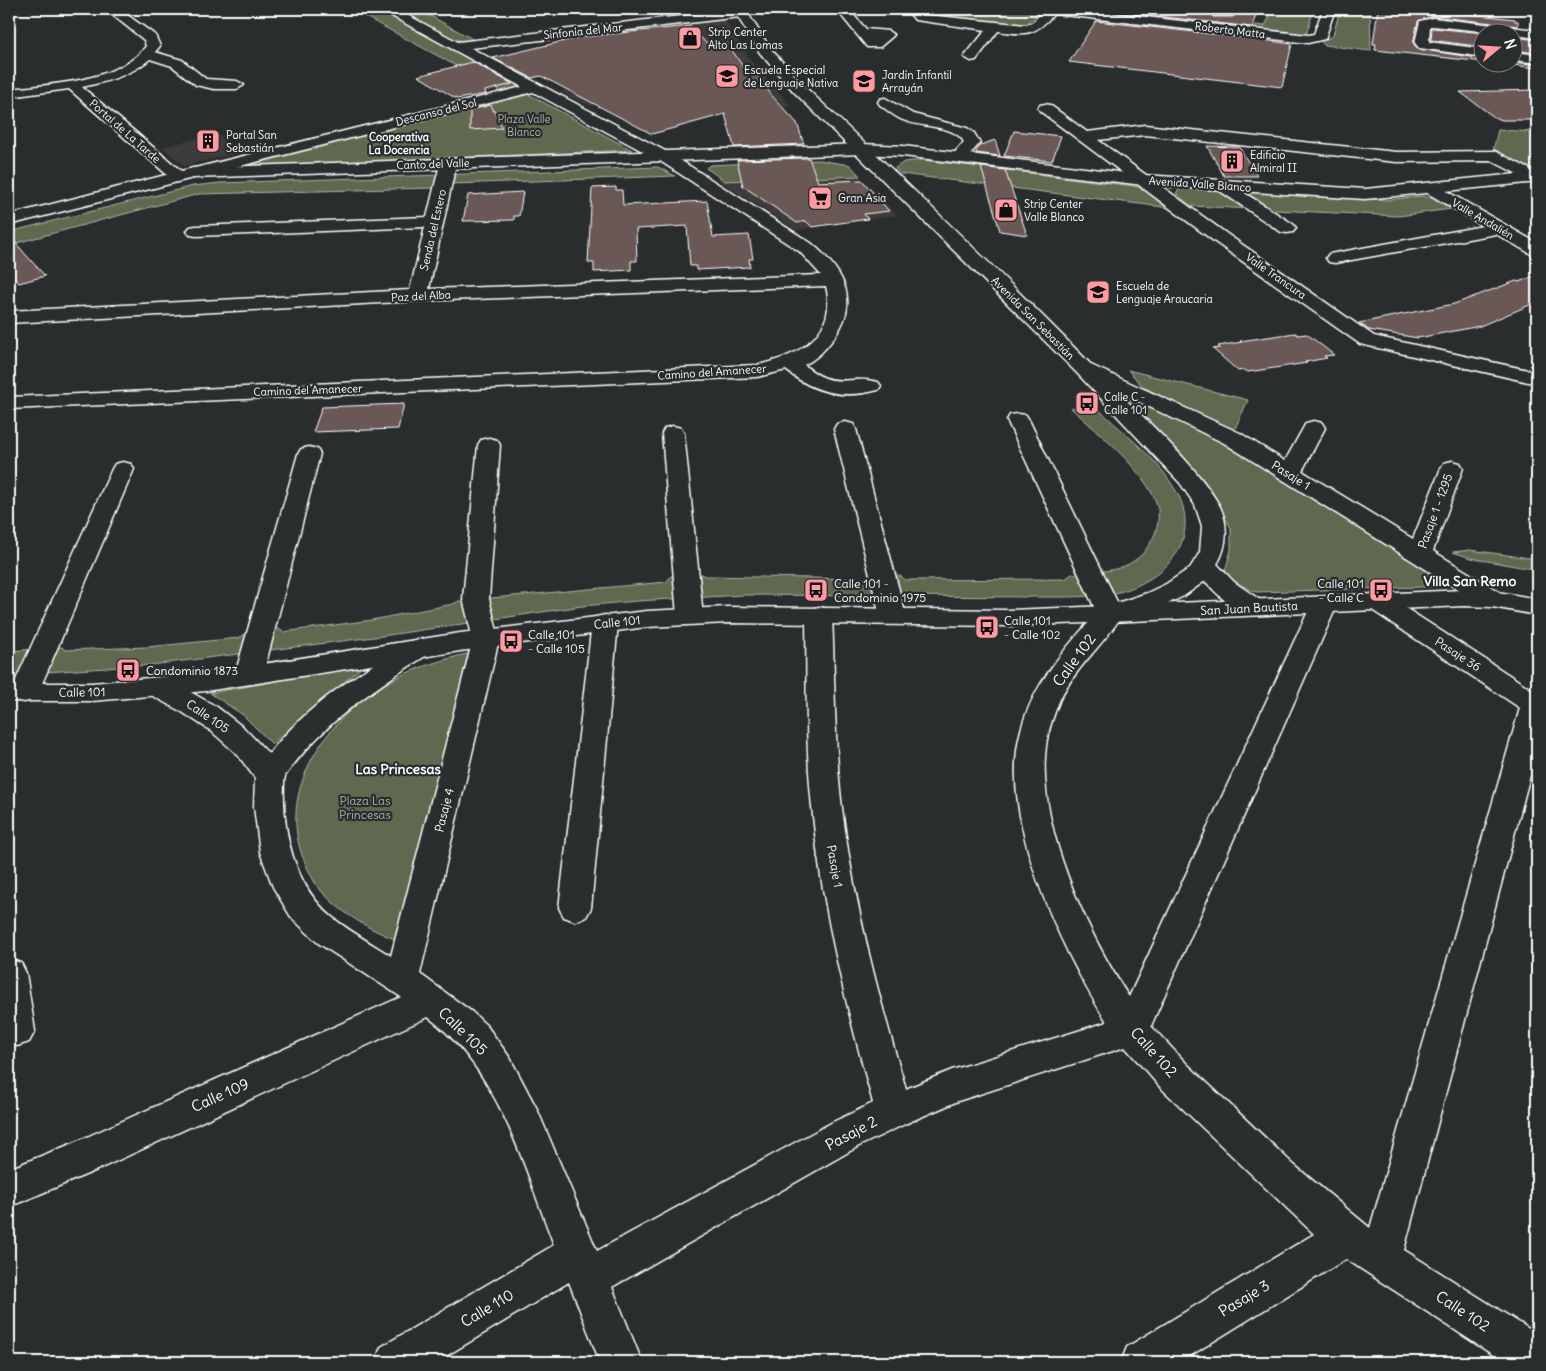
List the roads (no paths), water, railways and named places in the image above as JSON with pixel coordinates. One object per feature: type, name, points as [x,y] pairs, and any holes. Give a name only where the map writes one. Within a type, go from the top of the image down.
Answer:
[{"type":"street","points":[[111,9],[150,38],[153,46],[148,54],[171,60],[201,82],[214,85],[237,84]]},
{"type":"street","name":"Camino del Amanecer","points":[[9,403],[738,372],[766,369],[790,363],[803,357],[814,349],[831,328],[838,308],[837,289],[834,280],[819,258],[805,247],[663,156],[391,10],[370,9]]},
{"type":"street","points":[[842,9],[862,32]]},
{"type":"street","points":[[912,9],[919,17],[924,18],[1017,29],[1036,26],[1051,9]]},
{"type":"street","name":"Roberto Matta","points":[[1051,9],[1308,39],[1320,36],[1328,9]]},
{"type":"street","points":[[1216,9],[1217,12],[1224,13],[1230,9]]},
{"type":"street","name":"Sinfonía del Mar","points":[[455,46],[740,11]]},
{"type":"street","name":"Avenida San Sebastián","points":[[740,11],[765,50],[782,71],[1082,367],[1188,478],[1207,504],[1215,536],[1212,552],[1199,573],[1175,590],[1156,599],[1110,614]]},
{"type":"street","points":[[1474,25],[1433,22],[1424,24],[1422,43],[1424,45],[1474,52]]},
{"type":"street","points":[[971,57],[995,27]]},
{"type":"street","name":"Portal de La Tarde","points":[[9,93],[72,85],[123,70],[148,54]]},
{"type":"street","points":[[1524,57],[1537,59]]},
{"type":"street","name":"Portal de La Tarde","points":[[72,85],[186,175]]},
{"type":"street","name":"Descanso del Sol","points":[[186,175],[534,88]]},
{"type":"street","points":[[884,102],[910,118],[962,130],[972,142],[958,158]]},
{"type":"street","name":"Valle Trancura","points":[[1045,108],[1221,238],[1367,340],[1537,378]]},
{"type":"street","points":[[1084,137],[1145,130],[1396,157],[1495,156],[1534,177]]},
{"type":"street","name":"Canto del Valle","points":[[9,220],[186,175],[862,149]]},
{"type":"street","name":"Avenida Valle Blanco","points":[[862,149],[887,149],[1143,180],[1365,194],[1534,177]]},
{"type":"street","name":"Senda del Estero","points":[[418,296],[448,164]]},
{"type":"street","points":[[1223,186],[1287,228]]},
{"type":"street","name":"Valle Andalién","points":[[1430,188],[1537,250]]},
{"type":"street","points":[[196,231],[434,222]]},
{"type":"street","points":[[1336,258],[1499,228]]},
{"type":"street","name":"Paz del Alba","points":[[9,317],[418,296],[834,280]]},
{"type":"street","points":[[790,363],[807,378],[820,385],[840,388],[871,386]]},
{"type":"street","name":"Pasaje 1","points":[[1082,367],[1232,438],[1492,599]]},
{"type":"street","points":[[1018,420],[1110,614]]},
{"type":"street","points":[[1289,474],[1314,428]]},
{"type":"street","points":[[845,429],[893,616]]},
{"type":"street","points":[[673,433],[690,616]]},
{"type":"street","points":[[486,639],[476,599],[490,445]]},
{"type":"street","points":[[249,675],[309,454]]},
{"type":"street","name":"Pasaje 1 - 1295","points":[[1419,555],[1452,468]]},
{"type":"street","points":[[16,692],[123,469]]},
{"type":"street","points":[[1205,566],[1225,588],[1254,608]]},
{"type":"street","name":"San Juan Bautista","points":[[1110,614],[1464,598],[1492,599],[1537,607]]},
{"type":"street","name":"Pasaje 36","points":[[1378,602],[1536,706]]},
{"type":"street","points":[[1132,1029],[1324,604]]},
{"type":"street","name":"Calle 101","points":[[16,692],[92,692],[159,687],[605,623],[690,616],[819,615],[1007,618],[1110,614]]},
{"type":"street","name":"Calle 102","points":[[1110,614],[1056,682],[1043,706],[1035,729],[1030,754],[1030,780],[1044,846],[1056,886],[1074,930],[1102,983],[1132,1029],[1162,1063],[1230,1130],[1347,1236],[1537,1359]]},
{"type":"street","name":"Pasaje 1","points":[[819,615],[824,759],[831,841],[846,929],[865,1012],[894,1111]]},
{"type":"street","points":[[575,908],[605,623]]},
{"type":"street","name":"Pasaje 4","points":[[416,990],[486,639]]},
{"type":"street","points":[[270,777],[300,738],[336,706],[389,666],[418,649]]},
{"type":"street","name":"Calle 105","points":[[159,687],[226,726],[248,747],[270,777],[269,802],[276,852],[282,874],[304,909],[321,926],[416,990],[460,1024],[486,1051],[505,1081],[525,1121],[621,1362]]},
{"type":"street","points":[[1382,1258],[1536,706]]},
{"type":"street","points":[[9,973],[16,1031]]},
{"type":"street","name":"Calle 109","points":[[9,1188],[84,1157],[416,990]]},
{"type":"street","name":"Pasaje 2","points":[[583,1266],[894,1111],[952,1087],[1132,1029]]},
{"type":"street","name":"Pasaje 3","points":[[1142,1362],[1186,1332],[1347,1236]]},
{"type":"street","name":"Calle 110","points":[[396,1362],[583,1266]]},
{"type":"place","name":"Strip Center Alto Las Lomas","points":[[690,38]]},
{"type":"place","name":"Escuela Especial de Lenguaje Nativa","points":[[727,76]]},
{"type":"place","name":"Jardín Infantil Arrayán","points":[[864,81]]},
{"type":"place","name":"Portal San Sebastián","points":[[208,141]]},
{"type":"place","name":"Edificio Almiral II","points":[[1232,161]]},
{"type":"place","name":"Gran Asia","points":[[820,198]]},
{"type":"place","name":"Strip Center Valle Blanco","points":[[1006,210]]},
{"type":"place","name":"Escuela de Lenguaje Araucaria","points":[[1098,292]]},
{"type":"place","name":"Calle C - Calle 101","points":[[1087,403]]},
{"type":"place","name":"Calle 101 - Condominio 1975","points":[[816,590]]},
{"type":"place","name":"Calle 101 - Calle C","points":[[1381,590]]},
{"type":"place","name":"Calle 101 - Calle 102","points":[[987,627]]},
{"type":"place","name":"Calle 101 - Calle 105","points":[[511,641]]},
{"type":"place","name":"Condominio 1873","points":[[128,670]]},
{"type":"district","name":"Cooperativa La Docencia","points":[[399,143]]},
{"type":"district","name":"Villa San Remo","points":[[1470,581]]},
{"type":"district","name":"Las Princesas","points":[[398,769]]},
{"type":"park label","name":"Plaza Valle Blanco","points":[[524,125]]},
{"type":"park label","name":"Plaza Las Princesas","points":[[365,807]]}]
